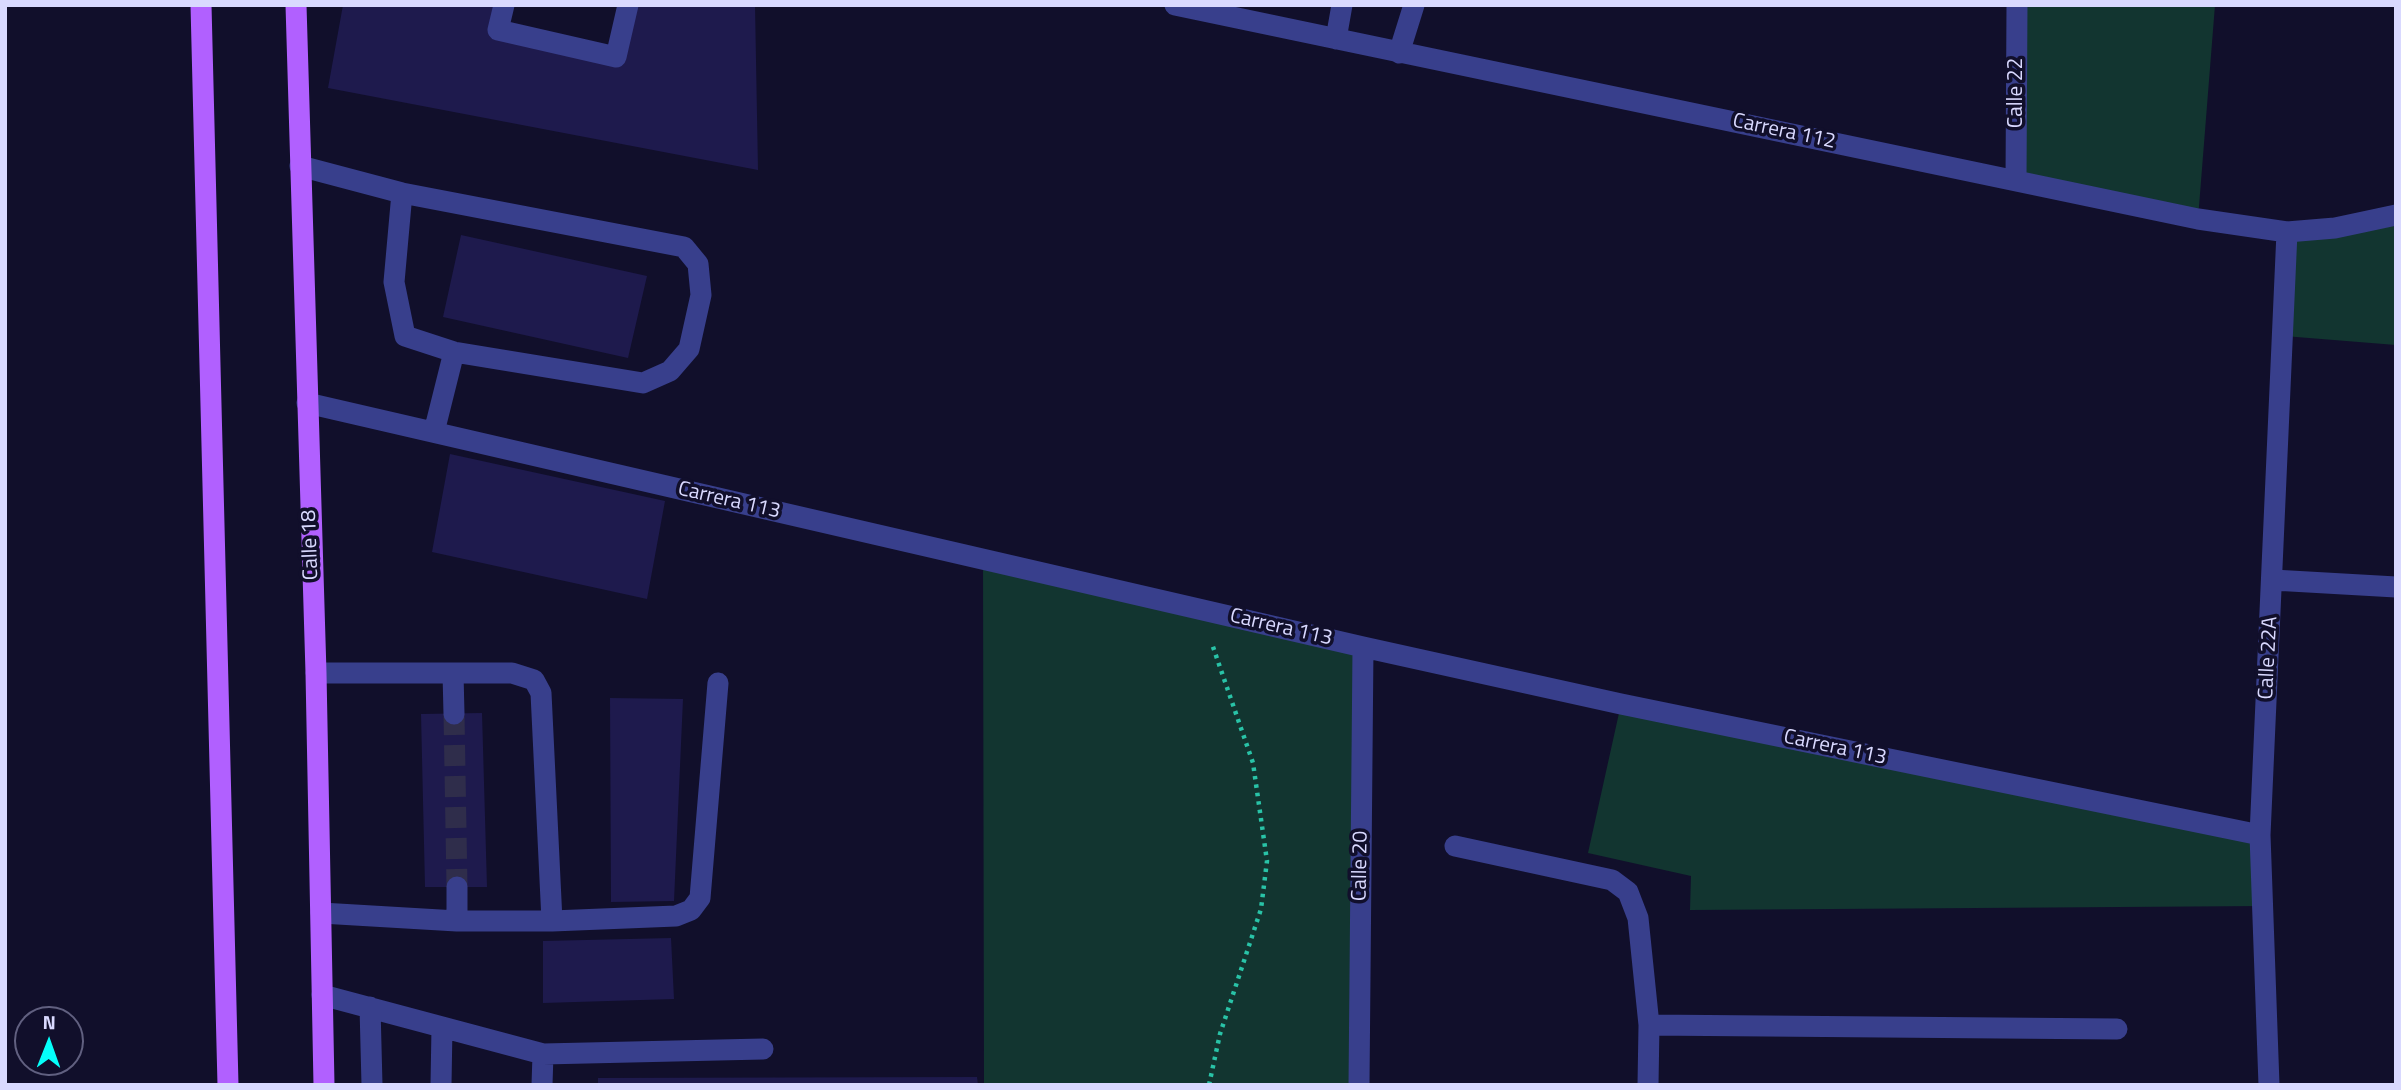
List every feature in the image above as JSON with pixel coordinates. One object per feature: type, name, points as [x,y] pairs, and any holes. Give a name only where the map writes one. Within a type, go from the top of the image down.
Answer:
[{"type":"main road","points":[[201,5],[228,1085]]},
{"type":"main road","name":"Calle 18","points":[[296,5],[316,673],[324,1085]]},
{"type":"street","points":[[504,5],[498,30],[616,57],[628,5]]},
{"type":"street","name":"Carrera 112","points":[[1174,5],[2198,219],[2287,232],[2335,228],[2396,215]]},
{"type":"street","points":[[1336,38],[1342,5]]},
{"type":"street","points":[[1399,53],[1414,5]]},
{"type":"street","name":"Calle 22","points":[[2016,180],[2017,5]]},
{"type":"street","points":[[300,166],[402,193],[684,247],[698,264],[701,295],[689,349],[670,372],[643,383],[454,352],[405,336],[394,282],[402,193]]},
{"type":"street","name":"Calle 22A","points":[[2269,1085],[2260,835],[2287,232]]},
{"type":"street","points":[[434,432],[454,352]]},
{"type":"street","name":"Carrera 113","points":[[307,403],[1363,648],[1621,704],[2260,835]]},
{"type":"street","points":[[2273,580],[2396,587]]},
{"type":"street","name":"Calle 20","points":[[1359,1085],[1363,648]]},
{"type":"street","points":[[316,673],[512,673],[534,680],[541,693],[552,921]]},
{"type":"street","points":[[453,673],[454,713]]},
{"type":"street","points":[[321,913],[457,920],[552,921],[676,916],[691,910],[700,898],[718,683]]},
{"type":"street","points":[[1455,846],[1612,880],[1628,892],[1638,918],[1649,1026],[1648,1085]]},
{"type":"street","points":[[457,887],[457,920]]},
{"type":"street","points":[[322,995],[543,1054],[763,1049]]},
{"type":"street","points":[[370,1007],[372,1085]]},
{"type":"street","points":[[1649,1026],[2117,1029]]},
{"type":"street","points":[[441,1085],[442,1027]]},
{"type":"street","points":[[542,1085],[543,1054]]},
{"type":"path","points":[[1201,610],[1253,763],[1267,861],[1261,909],[1220,1034],[1209,1085]]},
{"type":"green space","points":[[2017,5],[2215,5],[2198,219],[2016,180]]},
{"type":"green space","points":[[2396,215],[2396,345],[2284,336],[2287,232]]},
{"type":"green space","points":[[983,560],[1363,647],[1359,1085],[984,1085]]},
{"type":"green space","points":[[1621,704],[2260,835],[2264,906],[1690,910],[1691,876],[1588,853]]},
{"type":"building","points":[[343,5],[499,5],[492,34],[620,62],[633,5],[755,5],[758,170],[328,88]]},
{"type":"building","points":[[461,235],[647,276],[628,358],[443,317]]},
{"type":"building","points":[[450,454],[665,501],[647,599],[432,552]]},
{"type":"building","points":[[610,698],[683,699],[674,901],[611,902]]},
{"type":"building","points":[[482,713],[487,887],[425,887],[421,714]]},
{"type":"building","points":[[671,938],[674,999],[543,1003],[543,941]]},
{"type":"building","points":[[977,1077],[978,1085],[598,1085],[598,1078]]},
{"type":"tunnel","points":[[454,714],[457,887]]}]
